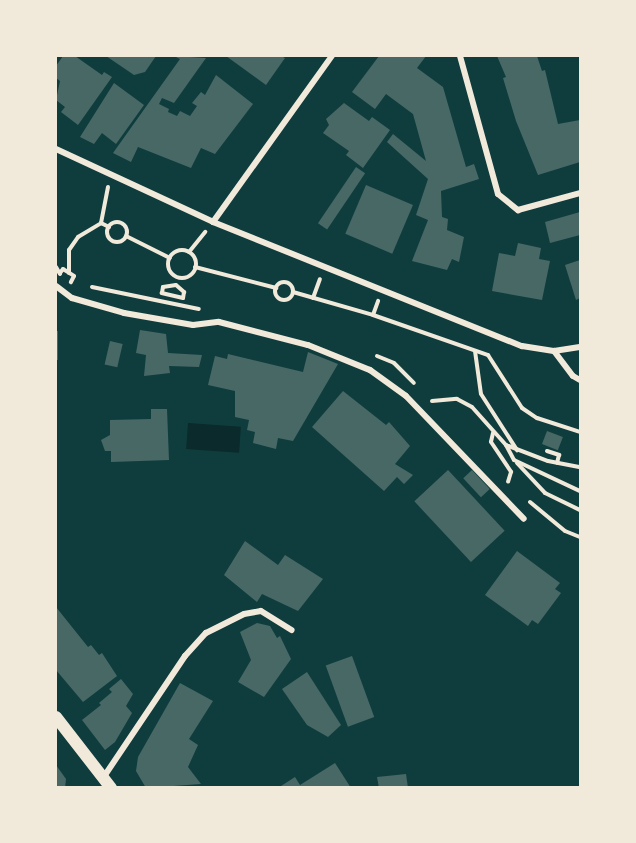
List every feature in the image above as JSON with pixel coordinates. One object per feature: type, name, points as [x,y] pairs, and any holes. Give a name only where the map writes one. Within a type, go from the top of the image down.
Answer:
[{"type":"main road","points":[[56,717],[107,783]]},
{"type":"street","points":[[213,222],[332,56]]},
{"type":"street","points":[[460,56],[498,194],[518,210],[580,193]]},
{"type":"street","points":[[56,149],[213,222],[522,346],[554,351],[580,347]]},
{"type":"street","points":[[56,286],[72,298],[124,313],[193,325],[219,322],[308,345],[370,370],[406,396],[524,519]]},
{"type":"street","points":[[554,351],[573,376],[580,380]]},
{"type":"street","points":[[107,783],[185,656],[206,633],[244,614],[261,611],[292,630]]},
{"type":"path","points":[[69,273],[69,250],[78,237],[101,223],[111,174]]},
{"type":"path","points":[[189,252],[213,222]]},
{"type":"path","points":[[101,223],[109,227],[123,225],[126,236],[170,258]]},
{"type":"path","points":[[109,227],[108,233],[113,241],[119,242],[126,236]]},
{"type":"path","points":[[170,258],[181,250],[189,252]]},
{"type":"path","points":[[189,252],[195,267]]},
{"type":"path","points":[[170,258],[170,271],[178,277],[187,277],[195,267]]},
{"type":"path","points":[[56,267],[60,274],[71,282],[80,284]]},
{"type":"path","points":[[195,267],[276,288],[282,299],[293,292]]},
{"type":"path","points":[[60,274],[63,269],[74,276],[71,282]]},
{"type":"path","points":[[176,285],[178,277]]},
{"type":"path","points":[[276,288],[285,282],[293,292],[373,315],[488,355],[522,408],[537,418],[580,432]]},
{"type":"path","points":[[176,285],[184,292],[183,298],[162,293],[163,287],[176,285]]},
{"type":"path","points":[[88,286],[204,310]]},
{"type":"path","points":[[172,303],[174,296]]},
{"type":"path","points":[[474,351],[481,394],[512,437],[518,451]]},
{"type":"path","points":[[366,353],[393,363],[419,387]]},
{"type":"path","points":[[425,394],[439,409]]},
{"type":"path","points":[[432,401],[457,399],[472,407],[493,432],[518,451],[557,463],[580,467]]},
{"type":"path","points":[[493,432],[491,442],[511,472],[507,483]]},
{"type":"path","points":[[506,444],[514,460],[545,494],[580,510]]},
{"type":"path","points":[[547,451],[559,455],[557,463]]},
{"type":"path","points":[[514,460],[580,490]]},
{"type":"path","points":[[500,475],[515,490]]},
{"type":"path","points":[[524,497],[565,531],[580,537]]},
{"type":"water","points":[[188,423],[241,427],[239,453],[186,449]]},
{"type":"building","points":[[63,56],[75,56],[102,75],[104,72],[112,77],[78,125],[61,112],[65,107],[56,100],[60,81],[56,78],[56,66]]},
{"type":"building","points":[[106,56],[156,56],[145,72],[134,75]]},
{"type":"building","points":[[174,56],[206,58],[174,103],[162,98],[159,104],[169,109],[168,112],[177,116],[180,111],[190,116],[197,106],[192,103],[201,92],[205,95],[216,75],[253,104],[215,154],[201,148],[191,168],[138,147],[131,162],[113,153],[180,59]]},
{"type":"building","points":[[226,56],[281,56],[285,58],[266,85]]},
{"type":"building","points":[[379,56],[426,56],[417,68],[443,87],[466,167],[474,164],[479,179],[441,191],[442,217],[448,219],[447,230],[464,237],[459,262],[452,259],[447,270],[412,261],[428,220],[416,215],[428,179],[387,142],[393,134],[426,161],[413,114],[386,94],[375,109],[352,92]]},
{"type":"building","points":[[497,56],[537,56],[542,71],[545,70],[558,124],[580,120],[580,162],[538,175],[516,121],[503,78],[506,77]]},
{"type":"building","points":[[114,83],[144,105],[116,144],[102,133],[94,144],[80,137]]},
{"type":"building","points":[[344,103],[369,121],[372,117],[390,130],[363,168],[346,155],[349,151],[323,133],[329,125],[326,119]]},
{"type":"building","points":[[356,167],[365,173],[327,230],[318,223]]},
{"type":"building","points":[[366,185],[413,205],[392,254],[345,234]]},
{"type":"building","points":[[580,212],[580,235],[550,243],[545,222]]},
{"type":"building","points":[[518,243],[541,248],[539,259],[550,261],[542,300],[492,291],[499,253],[515,256]]},
{"type":"building","points":[[580,260],[580,298],[576,300],[565,265]]},
{"type":"building","points":[[140,330],[166,334],[168,353],[202,355],[199,367],[169,366],[170,373],[144,376],[146,355],[136,353]]},
{"type":"building","points":[[56,331],[58,331],[58,360],[56,360]]},
{"type":"building","points":[[110,341],[123,344],[117,367],[105,364]]},
{"type":"building","points":[[308,352],[338,364],[293,441],[278,438],[276,449],[253,443],[255,432],[247,430],[249,420],[235,417],[235,391],[208,385],[215,356],[227,359],[228,354],[303,372]]},
{"type":"building","points":[[343,391],[386,425],[389,422],[410,446],[395,464],[413,475],[404,484],[397,477],[384,491],[312,427]]},
{"type":"building","points":[[151,409],[167,409],[169,460],[111,462],[111,451],[105,451],[101,440],[110,435],[110,420],[151,419]]},
{"type":"building","points":[[547,431],[563,437],[558,450],[542,444]]},
{"type":"building","points":[[448,470],[505,531],[471,562],[414,501]]},
{"type":"building","points":[[472,470],[490,489],[481,497],[463,478]]},
{"type":"building","points":[[245,541],[278,565],[285,555],[323,579],[298,611],[262,594],[257,602],[224,575]]},
{"type":"building","points":[[517,551],[560,583],[555,589],[561,593],[538,624],[532,620],[528,626],[485,595]]},
{"type":"building","points":[[56,607],[88,647],[91,645],[99,655],[102,653],[117,676],[83,702],[56,670]]},
{"type":"building","points":[[257,623],[270,626],[277,638],[280,636],[291,659],[264,697],[238,682],[251,660],[240,632]]},
{"type":"building","points":[[352,656],[374,717],[348,727],[326,666]]},
{"type":"building","points":[[307,672],[341,725],[328,737],[307,725],[282,689]]},
{"type":"building","points":[[121,679],[133,694],[126,706],[132,713],[115,742],[105,750],[82,720],[101,705],[99,703],[112,692],[109,689]]},
{"type":"building","points":[[180,683],[213,701],[189,739],[198,745],[188,767],[201,784],[146,788],[136,771],[138,757]]},
{"type":"building","points":[[335,763],[351,788],[281,786],[295,777],[300,785]]},
{"type":"building","points":[[56,765],[66,779],[65,788],[56,788]]},
{"type":"building","points":[[406,774],[408,788],[379,788],[377,777]]}]
